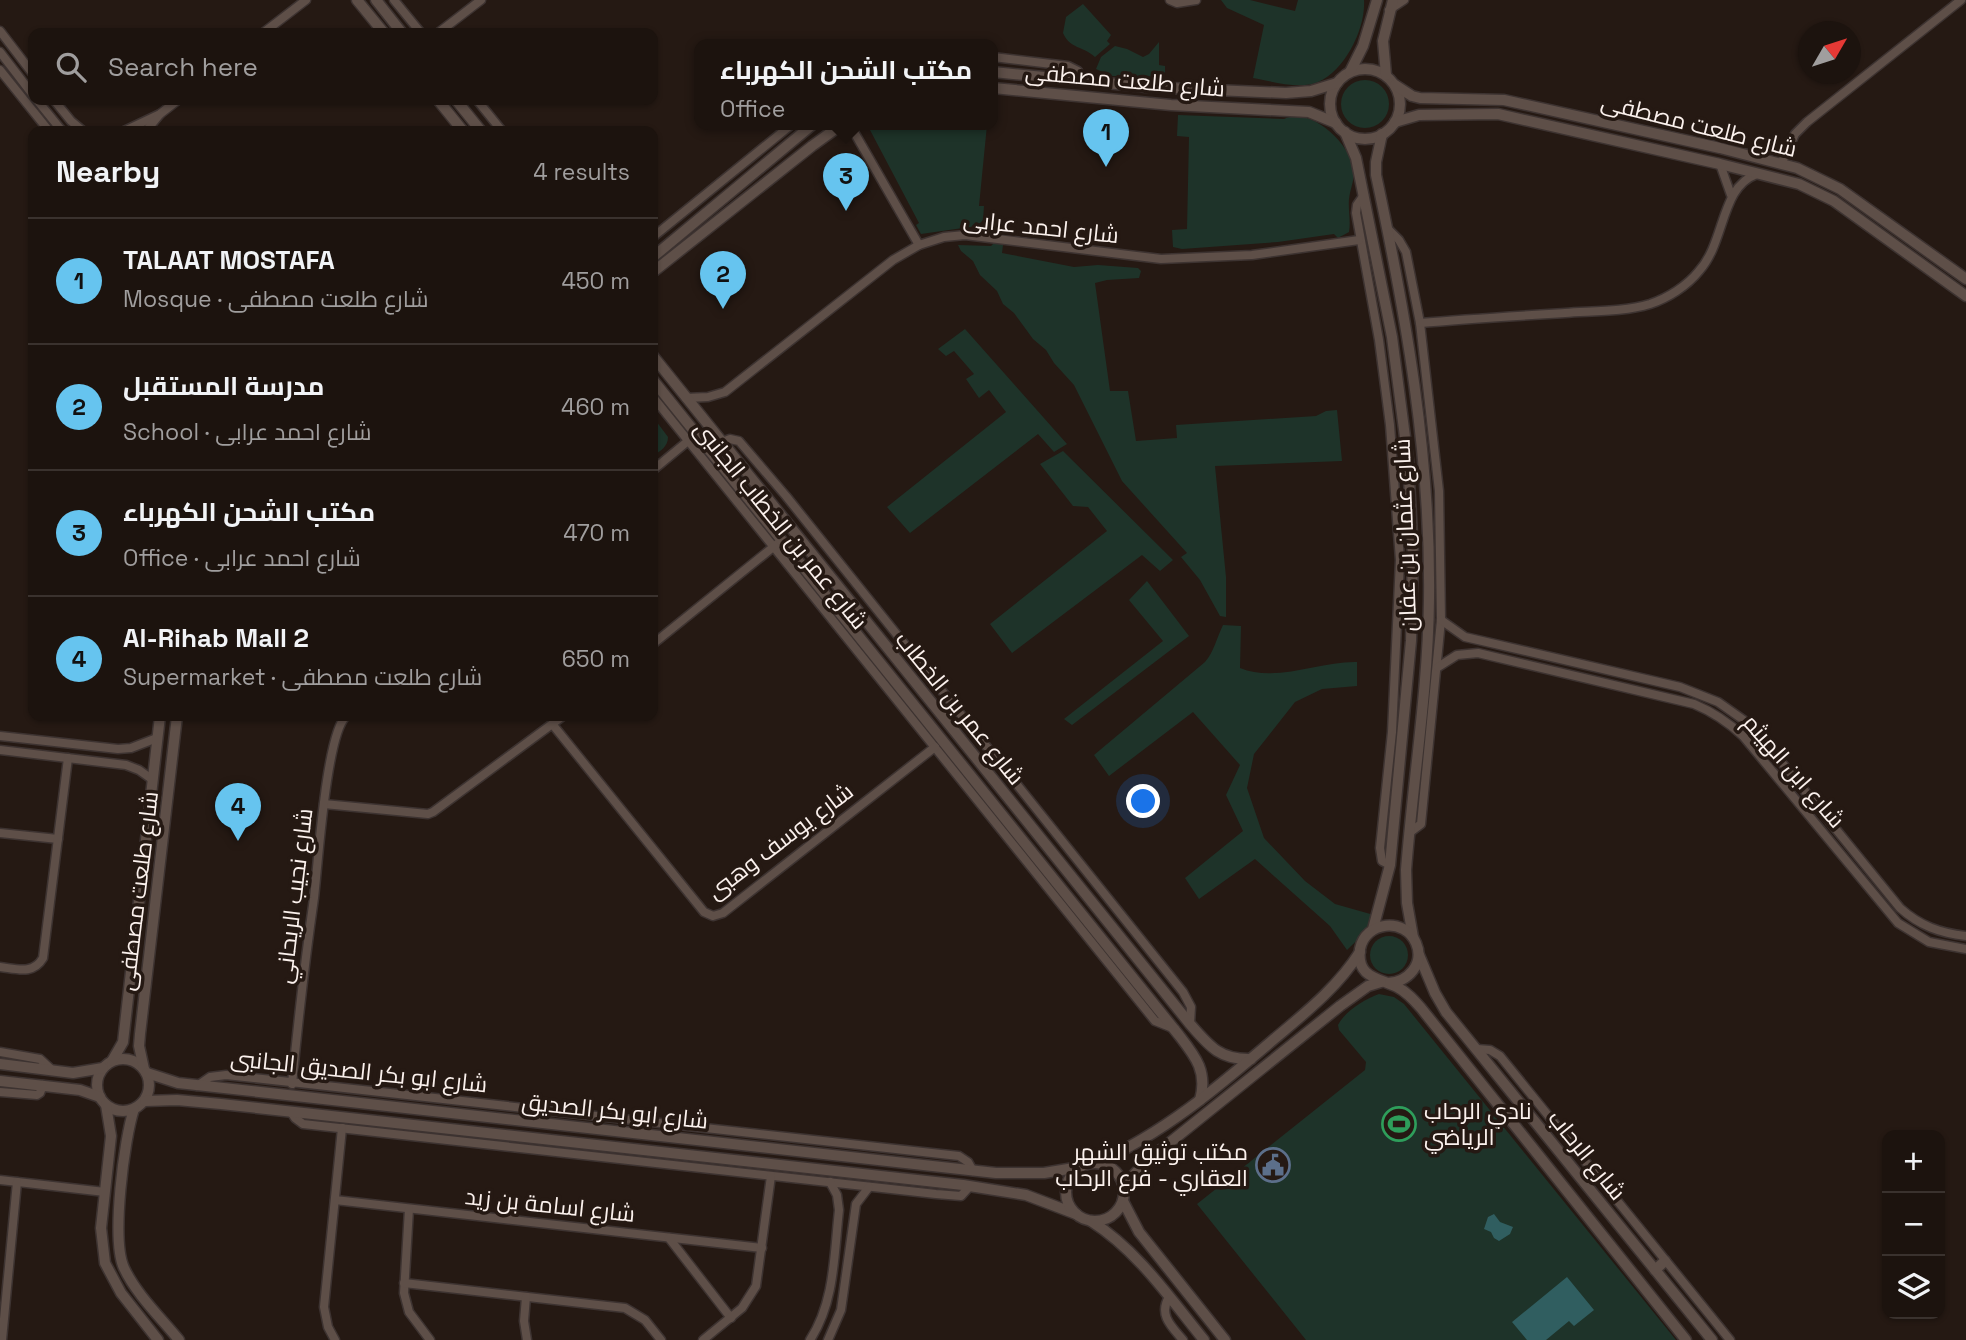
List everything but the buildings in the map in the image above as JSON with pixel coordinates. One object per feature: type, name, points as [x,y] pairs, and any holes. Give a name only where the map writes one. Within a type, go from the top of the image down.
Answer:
[{"type":"street","points":[[270,28],[306,0]]},
{"type":"street","points":[[356,0],[380,28]]},
{"type":"street","points":[[376,0],[398,28]]},
{"type":"street","points":[[394,0],[417,28]]},
{"type":"street","points":[[445,28],[481,0]]},
{"type":"street","points":[[1170,0],[1177,3],[1196,0]]},
{"type":"street","points":[[1350,72],[1368,69],[1386,75],[1395,85],[1400,97],[1400,110],[1395,122],[1382,134],[1363,139],[1345,132],[1336,123],[1330,103],[1337,83],[1350,72],[1363,46],[1377,0]]},
{"type":"street","points":[[1386,75],[1382,52],[1391,5],[1404,0]]},
{"type":"street","points":[[1781,164],[1795,134],[1807,122],[1961,0]]},
{"type":"street","points":[[0,32],[28,68]]},
{"type":"street","points":[[0,52],[28,88]]},
{"type":"street","points":[[998,58],[1069,66],[1079,71],[1084,81]]},
{"type":"street","points":[[9,63],[0,70],[28,105]]},
{"type":"street","name":"شارع طلعت مصطفى","points":[[998,72],[1084,81],[1286,93],[1311,91],[1337,83]]},
{"type":"street","name":"شارع طلعت مصطفى","points":[[1395,85],[1420,98],[1504,100],[1720,148],[1817,176],[1840,189],[1966,279]]},
{"type":"street","name":"شارع طلعت مصطفى","points":[[998,88],[1171,105],[1308,112],[1336,123]]},
{"type":"street","points":[[28,105],[45,126]]},
{"type":"street","points":[[41,105],[58,126]]},
{"type":"street","points":[[58,105],[77,126]]},
{"type":"street","points":[[135,126],[160,114],[172,105]]},
{"type":"street","points":[[442,105],[459,126]]},
{"type":"street","points":[[460,105],[477,126]]},
{"type":"street","points":[[481,105],[498,126]]},
{"type":"street","points":[[150,126],[160,114]]},
{"type":"street","name":"شارع طلعت مصطفى","points":[[1395,122],[1419,115],[1498,114],[1799,184],[1834,201],[1966,296]]},
{"type":"street","points":[[658,233],[785,130]]},
{"type":"street","points":[[658,253],[806,130]]},
{"type":"street","points":[[658,268],[834,130]]},
{"type":"street","points":[[853,130],[919,245]]},
{"type":"street","name":"شارع عثمان بن عفان","points":[[1345,132],[1356,158],[1392,337],[1408,452],[1413,554],[1411,641],[1390,865],[1373,929]]},
{"type":"street","name":"شارع عثمان بن عفان","points":[[1382,134],[1376,174],[1404,309],[1426,475],[1428,642],[1406,882],[1413,937]]},
{"type":"street","points":[[1720,164],[1731,195]]},
{"type":"street","points":[[1420,323],[1586,312],[1652,303],[1679,289],[1700,270],[1715,246],[1731,195],[1742,181],[1757,174]]},
{"type":"street","points":[[1364,195],[1356,209],[1359,240],[1381,352],[1390,425],[1400,560],[1392,733],[1380,848],[1382,861],[1390,865]]},
{"type":"street","points":[[722,199],[731,211]]},
{"type":"street","points":[[1388,229],[1399,240],[1406,253],[1420,323],[1439,491],[1441,620],[1438,667],[1421,824],[1409,833]]},
{"type":"street","name":"شارع احمد عرابى","points":[[686,398],[708,397],[725,392],[892,260],[919,245],[944,237],[977,236],[1161,259],[1252,254],[1359,240]]},
{"type":"street","name":"شارع عمر بن الخطاب","points":[[658,362],[1190,1024],[1220,1055],[1251,1059]]},
{"type":"street","name":"شارع عمر بن الخطاب","points":[[658,387],[778,543],[903,692],[1175,1029],[1199,1062],[1203,1075],[1200,1100]]},
{"type":"street","name":"شارع عمر بن الخطاب الجانبى","points":[[658,403],[778,543],[935,747],[1155,1021],[1175,1029]]},
{"type":"street","name":"شارع عمر بن الخطاب الجانبى","points":[[722,443],[730,439],[739,441],[786,496],[1183,992],[1191,1007],[1190,1024]]},
{"type":"street","points":[[658,466],[688,441]]},
{"type":"street","points":[[658,641],[778,543]]},
{"type":"street","name":"شارع ابن الهيثم","points":[[1441,620],[1465,637],[1680,687],[1718,702],[1741,717],[1763,737],[1908,915],[1933,929],[1966,936]]},
{"type":"street","points":[[1411,641],[1428,642]]},
{"type":"street","name":"شارع ابن الهيثم","points":[[1438,667],[1457,655],[1478,653],[1694,704],[1725,721],[1743,736],[1898,923],[1929,942],[1966,949]]},
{"type":"street","points":[[903,692],[915,682]]},
{"type":"street","name":"شارع طلعت مصطفى","points":[[108,1065],[123,1042],[160,721]]},
{"type":"street","name":"شارع طلعت مصطفى","points":[[146,1071],[139,1046],[176,721]]},
{"type":"street","name":"شارع نجيب الريحاني","points":[[292,1084],[324,804],[335,738],[343,721]]},
{"type":"street","points":[[324,804],[428,814],[443,806],[557,721]]},
{"type":"street","name":"شارع يوسف وهبى","points":[[553,724],[704,912],[713,916],[723,913],[935,747]]},
{"type":"street","points":[[0,736],[118,749],[131,748],[158,738]]},
{"type":"street","points":[[0,750],[126,765],[153,780]]},
{"type":"street","points":[[0,967],[27,970],[34,968],[43,958],[68,758]]},
{"type":"street","points":[[1822,832],[1832,825]]},
{"type":"street","points":[[0,833],[58,839]]},
{"type":"street","points":[[1123,1186],[1148,1160],[1340,1006],[1368,986],[1396,983],[1410,975],[1418,954],[1413,937],[1407,931],[1390,925],[1373,929],[1362,943],[1360,951],[1324,997],[1251,1059],[1156,1133],[1096,1163],[1080,1167],[1072,1174],[1067,1184],[1069,1206],[1076,1214],[1091,1221],[1132,1253],[1204,1340]]},
{"type":"street","points":[[1360,951],[1367,974],[1384,983]]},
{"type":"street","name":"شارع الرحاب","points":[[1418,954],[1446,1012],[1712,1340]]},
{"type":"street","name":"شارع الرحاب","points":[[1384,983],[1408,994],[1421,1008],[1686,1340]]},
{"type":"street","points":[[1477,1049],[1490,1050],[1500,1056],[1730,1340]]},
{"type":"street","points":[[0,1052],[40,1059],[52,1070]]},
{"type":"street","points":[[0,1064],[81,1073],[119,1059],[133,1061],[146,1071],[150,1087],[145,1101],[134,1109],[116,1111],[80,1090],[0,1081]]},
{"type":"street","points":[[108,1065],[97,1082],[111,1126],[101,1228],[105,1263],[121,1293],[158,1340]]},
{"type":"street","name":"شارع ابو بكر الصديق","points":[[146,1071],[167,1082],[197,1086],[973,1171],[1030,1174],[1080,1167]]},
{"type":"street","name":"شارع ابو بكر الصديق الجانبى","points":[[197,1086],[203,1080],[218,1075],[959,1156],[968,1162],[973,1171]]},
{"type":"street","points":[[0,1092],[37,1095],[43,1085]]},
{"type":"street","name":"شارع ابو بكر الصديق","points":[[145,1101],[177,1100],[455,1128],[970,1186],[1026,1195],[1076,1214]]},
{"type":"street","points":[[134,1109],[127,1137],[117,1244],[120,1258],[132,1282],[179,1340]]},
{"type":"street","name":"شارع ابو بكر الصديق الجانبى","points":[[291,1112],[303,1124],[869,1187],[957,1196],[965,1194],[970,1186]]},
{"type":"street","points":[[455,1128],[456,1113]]},
{"type":"street","points":[[335,1340],[328,1327],[324,1307],[342,1128]]},
{"type":"street","points":[[1096,1163],[1116,1172],[1123,1186],[1123,1201],[1139,1233],[1225,1340]]},
{"type":"street","points":[[704,1340],[742,1308],[755,1286],[771,1176]]},
{"type":"street","points":[[0,1180],[105,1192]]},
{"type":"street","points":[[2,1340],[17,1182]]},
{"type":"street","points":[[810,1340],[822,1319],[828,1300],[839,1210],[837,1195],[830,1182]]},
{"type":"street","points":[[828,1340],[841,1310],[856,1204],[869,1187]]},
{"type":"street","name":"شارع اسامة بن زيد","points":[[335,1200],[762,1248]]},
{"type":"street","points":[[1091,1221],[1107,1219],[1123,1201]]},
{"type":"street","points":[[409,1209],[404,1293],[409,1312],[430,1340]]},
{"type":"street","points":[[669,1238],[731,1318]]},
{"type":"street","points":[[1655,1270],[1665,1261]]},
{"type":"street","points":[[404,1283],[625,1308],[645,1320],[661,1340]]},
{"type":"street","points":[[526,1297],[524,1321],[527,1340]]},
{"type":"street","points":[[1169,1297],[1165,1316],[1183,1340]]},
{"type":"street","points":[[147,1340],[148,1328]]},
{"type":"green space","points":[[1221,0],[1250,0],[1295,11],[1298,0],[1364,0],[1364,11],[1352,47],[1337,68],[1318,82],[1294,85],[1253,78],[1264,25],[1227,8]]},
{"type":"green space","points":[[1083,4],[1111,35],[1107,41],[1110,44],[1095,57],[1069,42],[1063,33],[1066,17]]},
{"type":"green space","points":[[1159,42],[1159,65],[1165,66],[1165,77],[1111,76],[1096,69],[1101,57],[1115,46],[1143,57]]},
{"type":"green space","points":[[1365,80],[1382,87],[1389,104],[1382,121],[1365,128],[1348,121],[1341,104],[1348,87]]},
{"type":"green space","points":[[1178,115],[1284,119],[1295,116],[1306,118],[1329,130],[1346,151],[1354,172],[1349,199],[1349,232],[1338,238],[1334,234],[1278,242],[1182,249],[1173,247],[1172,230],[1187,229],[1189,137],[1177,136]]},
{"type":"green space","points":[[870,130],[987,130],[979,206],[984,206],[983,220],[977,226],[921,234],[916,225],[919,223]]},
{"type":"green space","points":[[994,243],[1003,245],[1002,253],[1074,267],[1098,265],[1138,268],[1141,271],[1139,278],[1095,283],[1110,391],[1128,391],[1136,441],[1177,438],[1176,425],[1316,416],[1337,410],[1342,461],[1215,466],[1226,577],[1226,617],[1220,616],[1200,580],[1181,557],[1187,553],[1122,481],[1074,385],[1014,313],[1003,304],[997,291],[980,275],[973,261],[958,245],[991,246]]},
{"type":"green space","points":[[965,329],[1067,444],[1054,452],[1038,434],[910,533],[887,507],[1006,412],[989,390],[979,398],[966,379],[974,374],[954,351],[946,356],[938,349]]},
{"type":"green space","points":[[658,424],[668,437],[658,452]]},
{"type":"green space","points":[[1063,451],[1173,560],[1160,571],[1142,555],[1012,653],[990,624],[1107,531],[1088,507],[1073,506],[1040,464]]},
{"type":"green space","points":[[1147,581],[1189,636],[1072,725],[1064,719],[1163,641],[1129,600]]},
{"type":"green space","points":[[1223,625],[1241,626],[1240,668],[1254,672],[1283,672],[1357,662],[1357,686],[1322,689],[1295,702],[1254,754],[1247,788],[1264,838],[1305,881],[1335,904],[1381,917],[1347,950],[1330,926],[1255,859],[1199,899],[1185,878],[1243,831],[1226,795],[1240,765],[1193,712],[1109,776],[1094,755],[1205,662]]},
{"type":"green space","points":[[1389,936],[1402,942],[1408,955],[1402,968],[1389,974],[1376,968],[1370,955],[1376,942]]},
{"type":"green space","name":"نادي الرحاب الرياضي","points":[[1379,994],[1394,997],[1404,1004],[1676,1340],[1306,1340],[1197,1204],[1365,1070],[1366,1062],[1339,1030],[1338,1025],[1356,1006]]},
{"type":"water","points":[[1494,1214],[1500,1222],[1513,1227],[1510,1234],[1499,1241],[1484,1229],[1488,1217]]},
{"type":"water","points":[[1567,1277],[1594,1310],[1574,1326],[1569,1321],[1546,1340],[1527,1340],[1512,1322]]},
{"type":"place","name":"TALAAT MOSTAFA","points":[[1106,167]]},
{"type":"place","name":"مكتب الشحن الكهرباء","points":[[846,211]]},
{"type":"place","name":"مدرسة المستقبل","points":[[723,309]]},
{"type":"place","name":"Al-Rihab Mall 2","points":[[238,841]]},
{"type":"place","name":"نادي الرحاب الرياضي","points":[[1399,1124]]},
{"type":"place","name":"مكتب توثيق الشهر العقاري - فرع الرحاب","points":[[1273,1165]]}]
